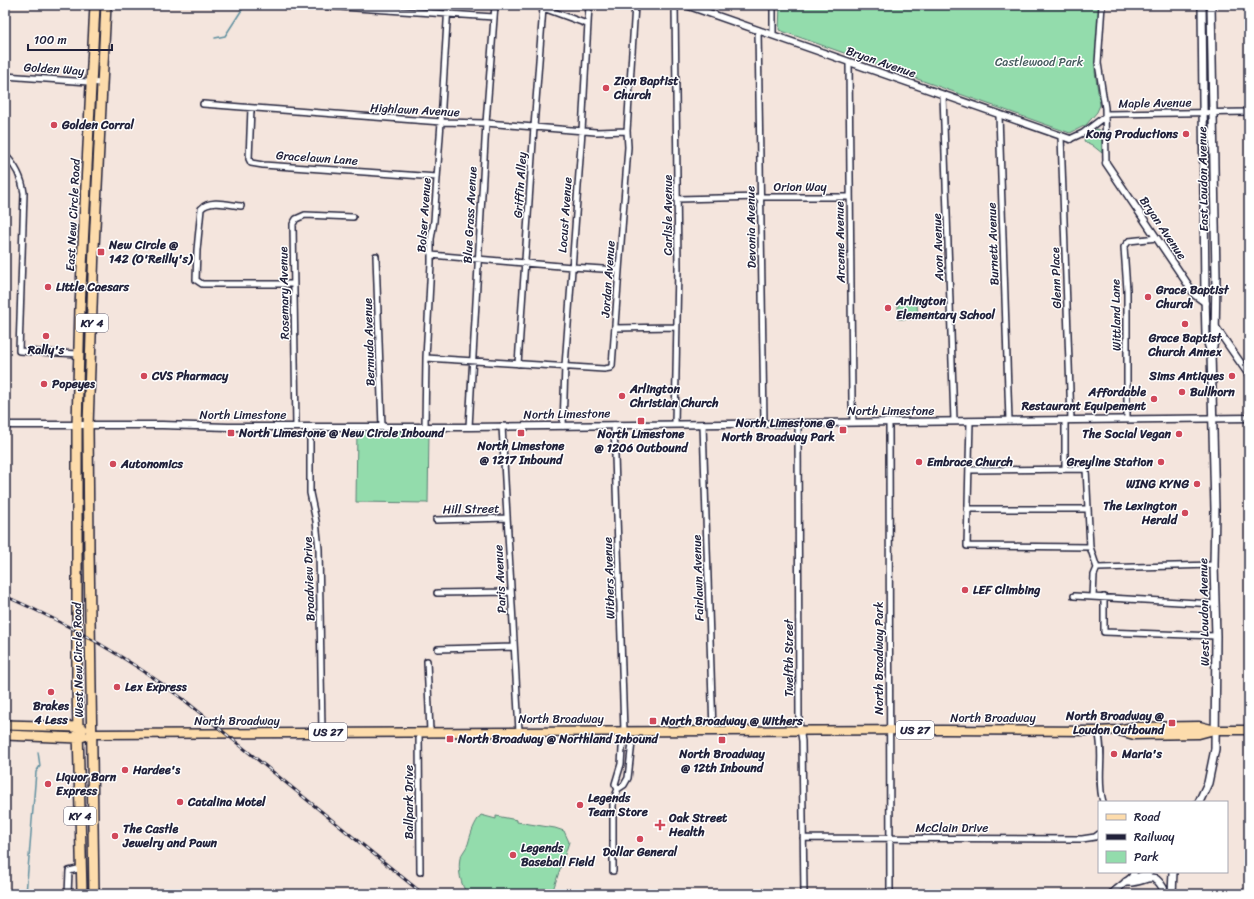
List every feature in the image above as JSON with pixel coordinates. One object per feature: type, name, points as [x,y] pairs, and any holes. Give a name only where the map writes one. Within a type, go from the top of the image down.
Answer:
[{"type":"highway","name":"East New Circle Road","points":[[77,426],[94,5]]},
{"type":"highway","name":"East New Circle Road","points":[[88,426],[94,253],[106,5]]},
{"type":"highway","name":"West New Circle Road","points":[[77,426],[78,738],[82,894]]},
{"type":"highway","name":"West New Circle Road","points":[[88,426],[94,894]]},
{"type":"highway","name":"US 27","points":[[5,725],[78,727],[91,734]]},
{"type":"highway","name":"North Broadway","points":[[5,735],[78,738],[91,734]]},
{"type":"main road","name":"East Loudon Avenue","points":[[1202,5],[1206,336],[1211,353],[1213,418]]},
{"type":"main road","name":"East Loudon Avenue","points":[[1211,5],[1215,326],[1215,338],[1211,353]]},
{"type":"main road","name":"West Loudon Avenue","points":[[1200,801],[1208,783],[1215,749],[1216,636],[1213,418]]},
{"type":"main road","name":"North Broadway","points":[[91,734],[519,731],[1117,730],[1134,735],[1199,734],[1215,730],[1249,730]]},
{"type":"main road","points":[[1172,873],[1172,894]]},
{"type":"main road","points":[[1126,882],[1133,883],[1143,878],[1152,877],[1162,884],[1166,894]]},
{"type":"street","points":[[310,5],[494,17]]},
{"type":"street","name":"Bolser Avenue","points":[[425,427],[426,358],[431,239],[441,122],[448,5]]},
{"type":"street","name":"Blue Grass Avenue","points":[[469,427],[486,123],[495,5]]},
{"type":"street","points":[[535,5],[587,24]]},
{"type":"street","name":"Locust Avenue","points":[[563,426],[565,366],[582,131],[589,5]]},
{"type":"street","name":"Jordan Avenue","points":[[426,358],[610,368],[612,366],[628,147],[627,131],[635,5]]},
{"type":"street","name":"Carlisle Avenue","points":[[675,5],[678,199],[675,424]]},
{"type":"street","name":"Bryan Avenue","points":[[686,5],[1070,139]]},
{"type":"street","points":[[773,5],[773,35]]},
{"type":"street","points":[[1102,5],[1098,63],[1105,115],[1106,163]]},
{"type":"street","name":"Griffin Alley","points":[[518,364],[543,8]]},
{"type":"street","name":"Devonia Avenue","points":[[758,30],[764,424]]},
{"type":"street","name":"Arceme Avenue","points":[[849,62],[853,422]]},
{"type":"street","name":"Golden Way","points":[[5,76],[102,83]]},
{"type":"street","name":"Avon Avenue","points":[[942,95],[954,421]]},
{"type":"street","name":"Highlawn Avenue","points":[[203,104],[582,131],[627,131]]},
{"type":"street","name":"Gracelawn Lane","points":[[251,108],[249,158],[251,163],[437,177]]},
{"type":"street","name":"Maple Avenue","points":[[1070,139],[1083,133],[1105,115],[1249,112]]},
{"type":"street","name":"Burnett Avenue","points":[[999,115],[1009,421]]},
{"type":"street","name":"Glenn Place","points":[[1061,136],[1068,420],[1065,469]]},
{"type":"street","points":[[5,155],[16,168],[23,184],[24,193],[19,351],[79,354]]},
{"type":"street","name":"Bryan Avenue","points":[[1106,163],[1195,295],[1206,303]]},
{"type":"street","name":"Orion Way","points":[[678,199],[850,197]]},
{"type":"street","points":[[241,206],[213,204],[204,206],[201,209],[196,280],[202,284],[293,284]]},
{"type":"street","points":[[1204,212],[1214,212]]},
{"type":"street","name":"Rosemary Avenue","points":[[296,427],[293,224],[294,221],[300,216],[305,215],[353,217]]},
{"type":"street","name":"Wittland Lane","points":[[1127,419],[1127,291],[1125,245],[1129,241],[1133,240],[1157,238]]},
{"type":"street","points":[[431,255],[618,270]]},
{"type":"street","name":"Bermuda Avenue","points":[[376,256],[382,426]]},
{"type":"street","points":[[1215,326],[1249,375]]},
{"type":"street","points":[[615,328],[676,327]]},
{"type":"street","name":"North Limestone","points":[[5,425],[469,427],[614,424],[704,425],[798,422],[1249,418]]},
{"type":"street","points":[[970,421],[967,546],[1090,546]]},
{"type":"street","name":"Twelfth Street","points":[[798,422],[799,722],[801,731],[804,894]]},
{"type":"street","name":"North Broadway Park","points":[[889,422],[890,894]]},
{"type":"street","name":"Withers Avenue","points":[[614,424],[624,731]]},
{"type":"street","name":"Fairlawn Avenue","points":[[704,425],[713,731]]},
{"type":"street","name":"Paris Avenue","points":[[502,426],[519,731]]},
{"type":"street","name":"Broadview Drive","points":[[310,427],[310,493],[316,521],[319,549],[322,732]]},
{"type":"street","points":[[969,470],[1086,469],[1090,546],[1097,568],[1094,575],[1093,597]]},
{"type":"street","points":[[967,509],[1087,509]]},
{"type":"street","name":"Hill Street","points":[[436,520],[507,518]]},
{"type":"street","points":[[1097,568],[1214,565]]},
{"type":"street","points":[[438,593],[511,592]]},
{"type":"street","points":[[1074,596],[1215,604]]},
{"type":"street","points":[[1104,597],[1104,632],[1216,636]]},
{"type":"street","points":[[438,649],[514,647]]},
{"type":"street","points":[[427,661],[430,732]]},
{"type":"street","points":[[618,789],[615,784],[621,764],[624,731]]},
{"type":"street","points":[[613,871],[613,801],[618,789],[624,785],[628,778],[632,742],[624,731]]},
{"type":"street","points":[[1098,731],[1101,740],[1100,786],[1103,801]]},
{"type":"street","name":"Ballpark Drive","points":[[419,732],[420,872]]},
{"type":"street","name":"McClain Drive","points":[[803,838],[1082,839],[1095,837],[1098,835]]},
{"type":"street","points":[[68,894],[69,871],[82,868]]},
{"type":"street","points":[[1111,894],[1126,882],[1133,874],[1138,877],[1147,873]]},
{"type":"green space","name":"Castlewood Park","points":[[780,5],[1100,5],[1095,72],[1100,105],[1097,112],[1086,125],[1070,133],[779,30]]},
{"type":"green space","points":[[1096,129],[1100,130],[1102,133],[1102,153],[1084,141],[1085,137]]},
{"type":"green space","points":[[917,303],[918,319],[898,319],[898,304]]},
{"type":"green space","points":[[357,430],[429,431],[428,503],[356,502]]},
{"type":"green space","name":"Legends Baseball Field","points":[[481,815],[496,819],[496,816],[517,820],[517,822],[555,828],[564,831],[569,842],[553,890],[551,889],[546,894],[468,894],[465,891],[460,877],[460,858]]},
{"type":"waterway","points":[[215,38],[225,36],[245,5]]},
{"type":"waterway","points":[[26,894],[36,772],[40,766],[38,752]]},
{"type":"railway","points":[[5,596],[75,630],[141,669],[183,699],[423,894]]},
{"type":"place","name":"Zion Baptist Church","points":[[606,88]]},
{"type":"place","name":"Golden Corral","points":[[54,125]]},
{"type":"place","name":"Kong Productions","points":[[1186,134]]},
{"type":"place","name":"New Circle @ 142 (O'Reilly's)","points":[[101,252]]},
{"type":"place","name":"Little Caesars","points":[[48,287]]},
{"type":"place","name":"Grace Baptist Church","points":[[1148,297]]},
{"type":"place","name":"Arlington Elementary School","points":[[888,308]]},
{"type":"place","name":"Grace Baptist Church Annex","points":[[1185,324]]},
{"type":"place","name":"Rally's","points":[[46,336]]},
{"type":"place","name":"CVS Pharmacy","points":[[144,376]]},
{"type":"place","name":"Sims Antiques","points":[[1232,376]]},
{"type":"place","name":"Popeyes","points":[[44,384]]},
{"type":"place","name":"Bullhorn","points":[[1182,392]]},
{"type":"place","name":"Arlington Christian Church","points":[[622,396]]},
{"type":"place","name":"Affordable Restaurant Equipement","points":[[1154,399]]},
{"type":"place","name":"North Limestone @ 1206 Outbound","points":[[641,421]]},
{"type":"place","name":"North Limestone @ North Broadway Park","points":[[843,430]]},
{"type":"place","name":"North Limestone @ New Circle Inbound","points":[[231,433]]},
{"type":"place","name":"North Limestone @ 1217 Inbound","points":[[521,433]]},
{"type":"place","name":"The Social Vegan","points":[[1179,434]]},
{"type":"place","name":"Embrace Church","points":[[919,462]]},
{"type":"place","name":"Greyline Station","points":[[1161,462]]},
{"type":"place","name":"Autonomics","points":[[113,464]]},
{"type":"place","name":"WING KYNG","points":[[1197,484]]},
{"type":"place","name":"The Lexington Herald","points":[[1185,513]]},
{"type":"place","name":"LEF Climbing","points":[[965,590]]},
{"type":"place","name":"Lex Express","points":[[117,687]]},
{"type":"place","name":"Brakes 4 Less","points":[[51,692]]},
{"type":"place","name":"North Broadway @ Withers","points":[[653,721]]},
{"type":"place","name":"North Broadway @ Loudon Outbound","points":[[1172,723]]},
{"type":"place","name":"North Broadway @ Northland Inbound","points":[[450,739]]},
{"type":"place","name":"North Broadway @ 12th Inbound","points":[[722,740]]},
{"type":"place","name":"Maria's","points":[[1114,754]]},
{"type":"place","name":"Hardee's","points":[[125,770]]},
{"type":"place","name":"Liquor Barn Express","points":[[48,784]]},
{"type":"place","name":"Catalina Motel","points":[[180,802]]},
{"type":"place","name":"Legends Team Store","points":[[580,805]]},
{"type":"place","name":"Oak Street Health","points":[[660,825]]},
{"type":"place","name":"The Castle Jewelry and Pawn","points":[[115,836]]},
{"type":"place","name":"Dollar General","points":[[640,839]]},
{"type":"place","name":"Legends Baseball Field","points":[[513,855]]}]
